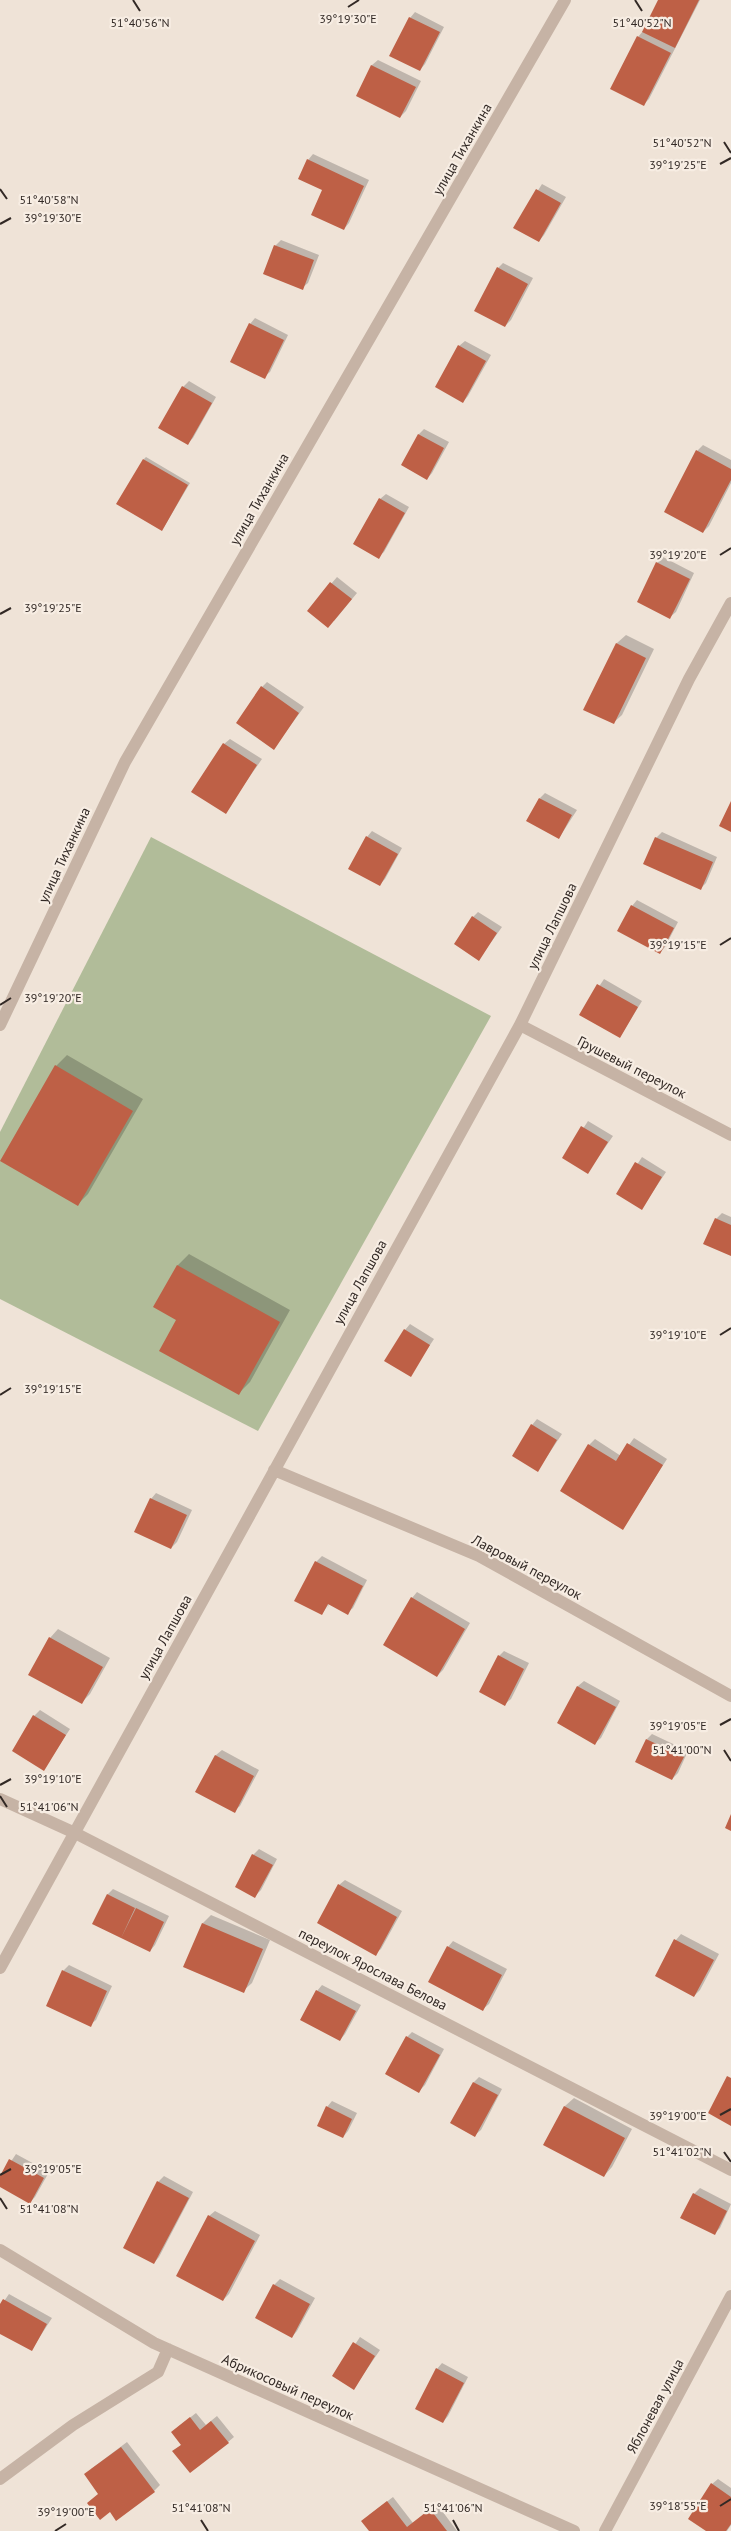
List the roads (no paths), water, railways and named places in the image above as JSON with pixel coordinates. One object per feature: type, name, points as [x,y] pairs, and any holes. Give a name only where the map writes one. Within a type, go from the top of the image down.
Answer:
[{"type":"street","name":"улица Тиханкина","points":[[0,1025],[124,762],[565,0]]},
{"type":"street","name":"улица Лапшова","points":[[0,1968],[520,1025],[689,679],[731,602]]},
{"type":"street","name":"Грушевый переулок","points":[[520,1025],[731,1135]]},
{"type":"street","name":"Лавровый переулок","points":[[274,1470],[479,1556],[731,1696]]},
{"type":"street","name":"переулок Ярослава Белова","points":[[0,1799],[74,1833],[731,2170]]},
{"type":"street","name":"Абрикосовый переулок","points":[[0,2250],[168,2350],[574,2531]]},
{"type":"street","name":"Яблоневая улица","points":[[605,2531],[731,2296]]},
{"type":"street","points":[[0,2479],[73,2425],[158,2372],[168,2350]]}]
